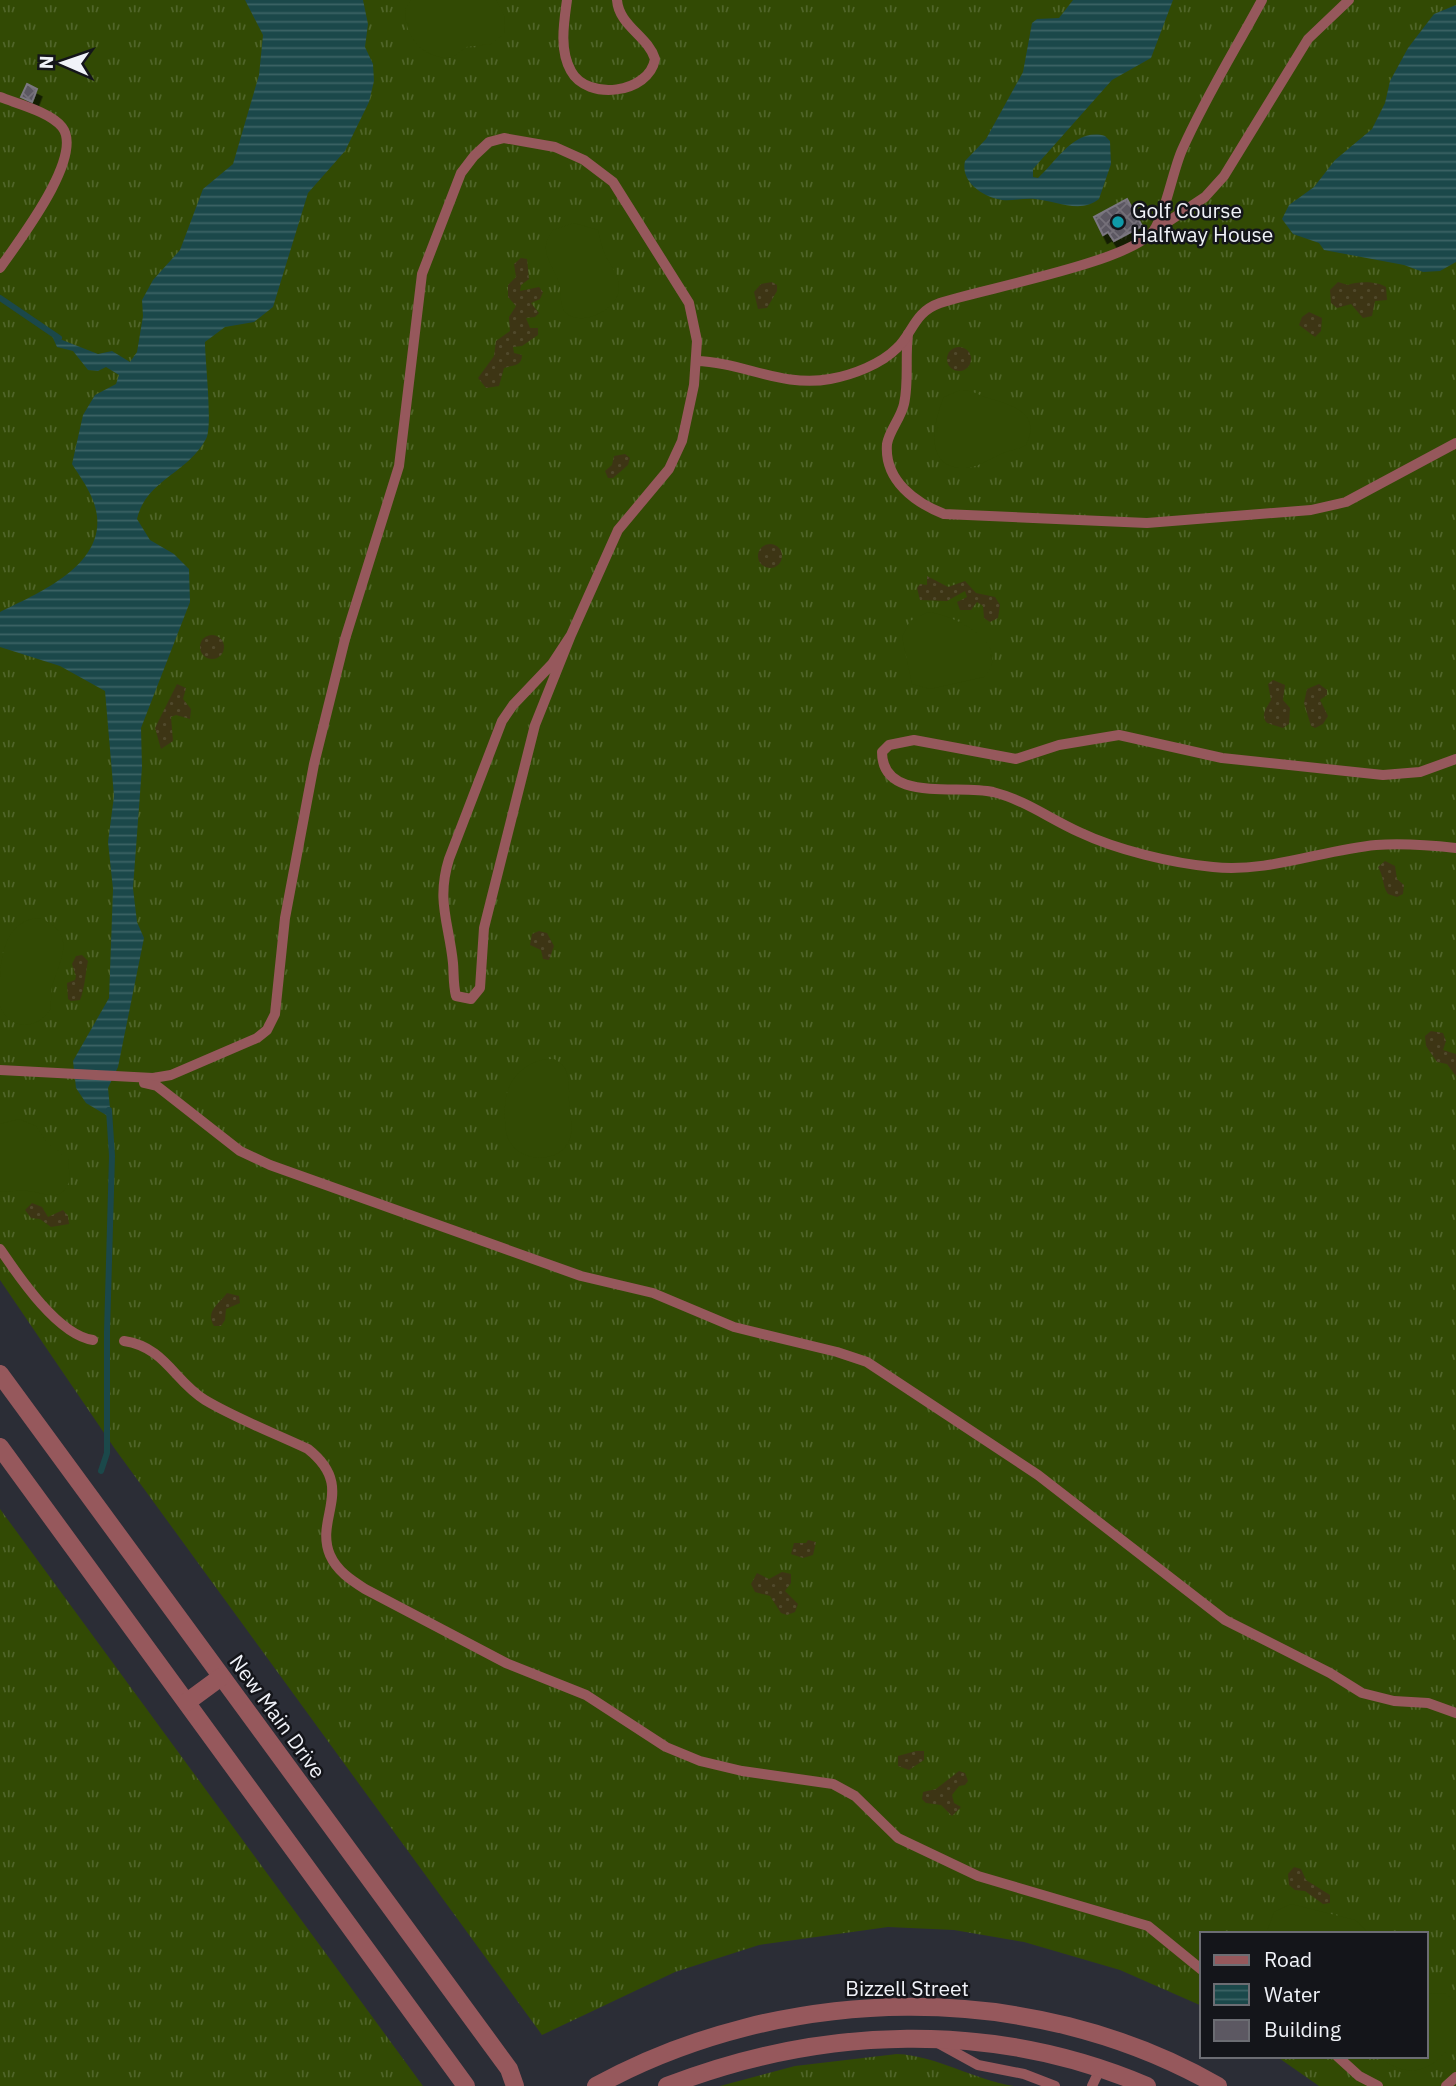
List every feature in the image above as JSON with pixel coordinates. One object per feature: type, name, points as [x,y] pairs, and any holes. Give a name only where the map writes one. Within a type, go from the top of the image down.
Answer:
[{"type":"street","name":"New Main Drive","points":[[0,1374],[512,2078],[531,2086]]},
{"type":"street","points":[[0,1447],[463,2084]]},
{"type":"street","points":[[187,1702],[221,1677]]},
{"type":"street","name":"Bizzell Street","points":[[596,2086],[641,2063],[711,2037],[765,2023],[844,2010],[915,2007],[982,2011],[1052,2024],[1110,2040],[1175,2064],[1217,2086]]},
{"type":"street","points":[[667,2086],[721,2067],[796,2047],[852,2040],[928,2038],[1032,2050],[1101,2067],[1147,2086]]},
{"type":"street","points":[[1101,2067],[1110,2040]]},
{"type":"lane","points":[[567,0],[564,43],[571,72],[586,86],[606,89],[636,84],[649,75],[655,59],[648,44],[622,17],[617,0]]},
{"type":"lane","points":[[1154,231],[1181,153],[1209,93],[1262,0]]},
{"type":"lane","points":[[695,361],[722,362],[798,383],[832,379],[870,366],[898,348],[914,321],[938,304],[1093,262],[1154,231],[1205,197],[1224,176],[1308,39],[1349,0]]},
{"type":"lane","points":[[0,96],[58,122],[69,145],[57,177],[0,268]]},
{"type":"lane","points":[[130,1079],[171,1075],[237,1048],[267,1030],[275,1014],[288,896],[314,764],[345,639],[399,466],[422,274],[461,173],[489,142],[504,138],[524,139],[555,147],[584,160],[613,183],[690,303],[697,341],[694,385],[682,441],[669,469],[618,530],[571,635],[535,725],[484,928],[480,988],[471,999],[461,999],[456,996],[453,985],[453,962],[442,900],[443,880],[502,720],[552,664],[571,635]]},
{"type":"lane","points":[[908,330],[904,404],[887,444],[891,467],[902,490],[925,506],[944,514],[1147,523],[1311,510],[1346,502],[1456,443]]},
{"type":"lane","points":[[1456,759],[1420,772],[1383,775],[1222,758],[1119,735],[1059,745],[1016,759],[914,740],[889,745],[882,752],[882,765],[890,778],[902,785],[990,791],[1021,801],[1112,846],[1213,867],[1262,866],[1374,845],[1424,844],[1456,848]]},
{"type":"lane","points":[[0,1070],[130,1079],[157,1086],[240,1151],[270,1166],[581,1276],[653,1293],[734,1327],[867,1362],[1038,1475],[1225,1620],[1330,1673],[1362,1693],[1394,1701],[1428,1703],[1456,1713]]},
{"type":"lane","points":[[0,1249],[58,1320],[77,1336],[93,1340]]},
{"type":"lane","points":[[124,1341],[139,1345],[162,1358],[204,1400],[307,1449],[322,1460],[331,1479],[329,1553],[344,1575],[365,1589],[506,1663],[586,1695],[666,1747],[700,1761],[742,1772],[833,1784],[855,1796],[898,1838],[978,1876],[1148,1926],[1200,1968]]},
{"type":"lane","points":[[928,2038],[978,2065],[1024,2074],[1055,2086]]},
{"type":"lane","points":[[1339,2058],[1359,2076],[1378,2086]]},
{"type":"lane","points":[[1093,2086],[1101,2067]]},
{"type":"lane","points":[[1446,2086],[1456,2077]]},
{"type":"green space","points":[[0,0],[1456,0],[1456,2086],[1319,2086],[1279,2058],[1428,2058],[1428,1932],[1200,1932],[1200,2005],[1120,1970],[1024,1942],[954,1930],[888,1927],[759,1945],[675,1972],[542,2035],[115,1449],[0,1280]]},
{"type":"green space","points":[[411,0],[496,0],[505,17],[504,34],[491,44],[466,47],[452,58],[432,55],[417,44],[408,29],[405,9]]},
{"type":"green space","points":[[574,223],[598,230],[604,252],[619,283],[617,296],[606,310],[579,318],[564,311],[559,283],[546,250],[548,237],[553,230]]},
{"type":"green space","points":[[960,390],[971,391],[1022,412],[1030,425],[1026,445],[966,468],[952,467],[943,461],[937,453],[935,443],[937,419],[944,397]]},
{"type":"green space","points":[[928,612],[965,625],[987,643],[992,653],[992,665],[984,677],[930,689],[912,684],[902,637],[910,621]]},
{"type":"green space","points":[[40,918],[58,931],[62,938],[63,953],[52,986],[50,1010],[45,1017],[31,1024],[17,1024],[4,1014],[0,1006],[3,952],[12,932],[19,925]]},
{"type":"green space","points":[[554,1059],[568,1074],[570,1138],[560,1152],[543,1158],[534,1157],[518,1151],[509,1141],[505,1128],[508,1089],[526,1067],[534,1062]]},
{"type":"green space","points":[[19,1119],[36,1126],[46,1141],[68,1159],[70,1179],[63,1192],[48,1195],[0,1191],[0,1124]]},
{"type":"green space","points":[[0,1509],[423,2086],[0,2086]]},
{"type":"green space","points":[[1291,1904],[1355,1920],[1368,1932],[1267,1932],[1274,1912]]},
{"type":"green space","points":[[1428,1993],[1446,1994],[1456,2001],[1456,2040],[1447,2051],[1429,2066],[1420,2069],[1411,2071],[1380,2058],[1428,2058]]},
{"type":"green space","points":[[897,2054],[927,2059],[1014,2086],[720,2086],[795,2066]]},
{"type":"sand","points":[[521,258],[527,259],[529,279],[521,285],[520,291],[539,287],[543,292],[540,299],[531,303],[539,313],[535,317],[526,318],[530,328],[538,328],[538,335],[522,346],[513,347],[514,353],[522,355],[520,362],[504,368],[499,386],[486,388],[478,378],[494,356],[496,341],[510,331],[509,317],[516,306],[508,297],[508,285],[516,277],[514,264]]},
{"type":"sand","points":[[772,282],[777,285],[777,291],[767,308],[758,309],[754,292],[761,284]]},
{"type":"sand","points":[[1338,282],[1348,285],[1367,282],[1382,285],[1386,287],[1387,300],[1375,301],[1372,316],[1363,318],[1351,304],[1337,308],[1331,303],[1330,290]]},
{"type":"sand","points":[[1309,312],[1322,318],[1321,331],[1315,337],[1299,325],[1302,317]]},
{"type":"sand","points":[[959,347],[967,351],[971,359],[967,367],[959,371],[951,367],[947,359],[951,351]]},
{"type":"sand","points":[[625,454],[630,458],[628,465],[613,478],[608,478],[605,471],[612,465],[614,456]]},
{"type":"sand","points":[[770,544],[781,551],[782,556],[775,567],[770,568],[759,561],[758,556],[765,545]]},
{"type":"sand","points":[[927,576],[948,587],[965,581],[976,593],[995,597],[1000,605],[998,618],[990,622],[984,618],[983,606],[977,602],[971,610],[960,610],[957,602],[967,597],[965,591],[947,601],[920,600],[917,588],[920,584],[927,585]]},
{"type":"sand","points":[[212,635],[223,642],[224,647],[217,658],[212,659],[201,652],[200,647],[207,636]]},
{"type":"sand","points":[[1273,680],[1285,685],[1283,700],[1290,708],[1289,724],[1283,728],[1267,723],[1264,717],[1271,700],[1268,684]]},
{"type":"sand","points":[[177,684],[186,688],[183,699],[191,709],[190,719],[176,715],[171,717],[173,741],[161,749],[155,728]]},
{"type":"sand","points":[[1319,684],[1327,690],[1327,695],[1320,700],[1328,716],[1323,724],[1315,728],[1311,726],[1304,703],[1307,689]]},
{"type":"sand","points":[[1385,861],[1395,866],[1397,879],[1404,885],[1403,894],[1397,897],[1388,894],[1378,867]]},
{"type":"sand","points":[[539,931],[547,933],[554,946],[549,960],[543,959],[541,950],[530,945],[532,934]]},
{"type":"sand","points":[[82,955],[88,961],[83,990],[80,1000],[71,1001],[68,999],[67,983],[75,980],[72,964],[76,956]]},
{"type":"sand","points":[[1431,1031],[1443,1033],[1446,1041],[1443,1050],[1456,1054],[1456,1076],[1447,1064],[1437,1062],[1426,1046],[1425,1036]]},
{"type":"sand","points":[[32,1203],[42,1207],[48,1217],[63,1210],[68,1216],[69,1224],[51,1227],[40,1219],[31,1218],[25,1210]]},
{"type":"sand","points":[[227,1293],[239,1296],[240,1303],[226,1309],[225,1320],[221,1326],[214,1326],[212,1312]]},
{"type":"sand","points":[[808,1540],[816,1542],[813,1555],[803,1558],[791,1554],[794,1543],[806,1543]]},
{"type":"sand","points":[[782,1572],[791,1574],[791,1583],[785,1591],[798,1604],[795,1612],[787,1615],[781,1613],[770,1596],[755,1592],[751,1584],[757,1573],[769,1579]]},
{"type":"sand","points":[[924,1751],[924,1760],[909,1770],[898,1766],[898,1756]]},
{"type":"sand","points":[[959,1771],[965,1773],[968,1781],[959,1786],[952,1795],[954,1803],[961,1807],[952,1816],[941,1805],[926,1803],[922,1799],[923,1792],[936,1789]]},
{"type":"sand","points":[[1294,1867],[1301,1869],[1306,1880],[1330,1895],[1330,1903],[1323,1904],[1305,1891],[1295,1890],[1289,1885],[1288,1874]]},
{"type":"water","points":[[245,0],[363,0],[368,24],[365,47],[373,64],[374,81],[369,102],[345,151],[308,193],[273,307],[254,322],[225,327],[205,342],[209,408],[206,439],[188,461],[149,495],[137,519],[150,540],[174,554],[189,569],[190,602],[141,728],[142,767],[133,888],[137,922],[144,938],[118,1067],[108,1088],[111,1118],[86,1103],[76,1088],[73,1061],[109,998],[113,889],[108,842],[114,796],[105,691],[60,666],[0,647],[0,612],[55,583],[72,570],[86,556],[95,539],[97,520],[92,498],[72,464],[83,415],[95,395],[116,384],[119,375],[106,367],[98,371],[88,370],[73,351],[57,347],[52,336],[98,354],[112,351],[130,362],[137,352],[143,316],[142,300],[153,280],[180,250],[203,189],[233,164],[259,75],[263,35]]},
{"type":"water","points":[[1073,0],[1173,0],[1151,58],[1112,80],[1033,169],[1033,177],[1038,178],[1075,141],[1094,135],[1105,136],[1110,141],[1111,164],[1099,199],[1084,206],[1076,206],[1035,199],[1002,200],[987,196],[974,187],[966,176],[965,161],[986,139],[1023,72],[1032,23],[1037,19],[1059,18]]},
{"type":"water","points":[[1456,5],[1456,262],[1440,271],[1423,272],[1404,265],[1324,250],[1319,243],[1293,234],[1282,219],[1289,205],[1314,187],[1335,160],[1372,129],[1385,103],[1390,81],[1408,48],[1434,14]]},
{"type":"building","points":[[27,84],[37,89],[32,102],[21,97]]},
{"type":"building","name":"Golf Course Halfway House","points":[[1127,199],[1142,226],[1114,241],[1108,232],[1103,235],[1094,217]]},
{"type":"waterway","points":[[0,298],[59,338]]},
{"type":"waterway","points":[[101,1471],[107,1453],[112,1156],[109,1110]]},
{"type":"place","name":"Golf Course Halfway House","points":[[1118,222]]}]
